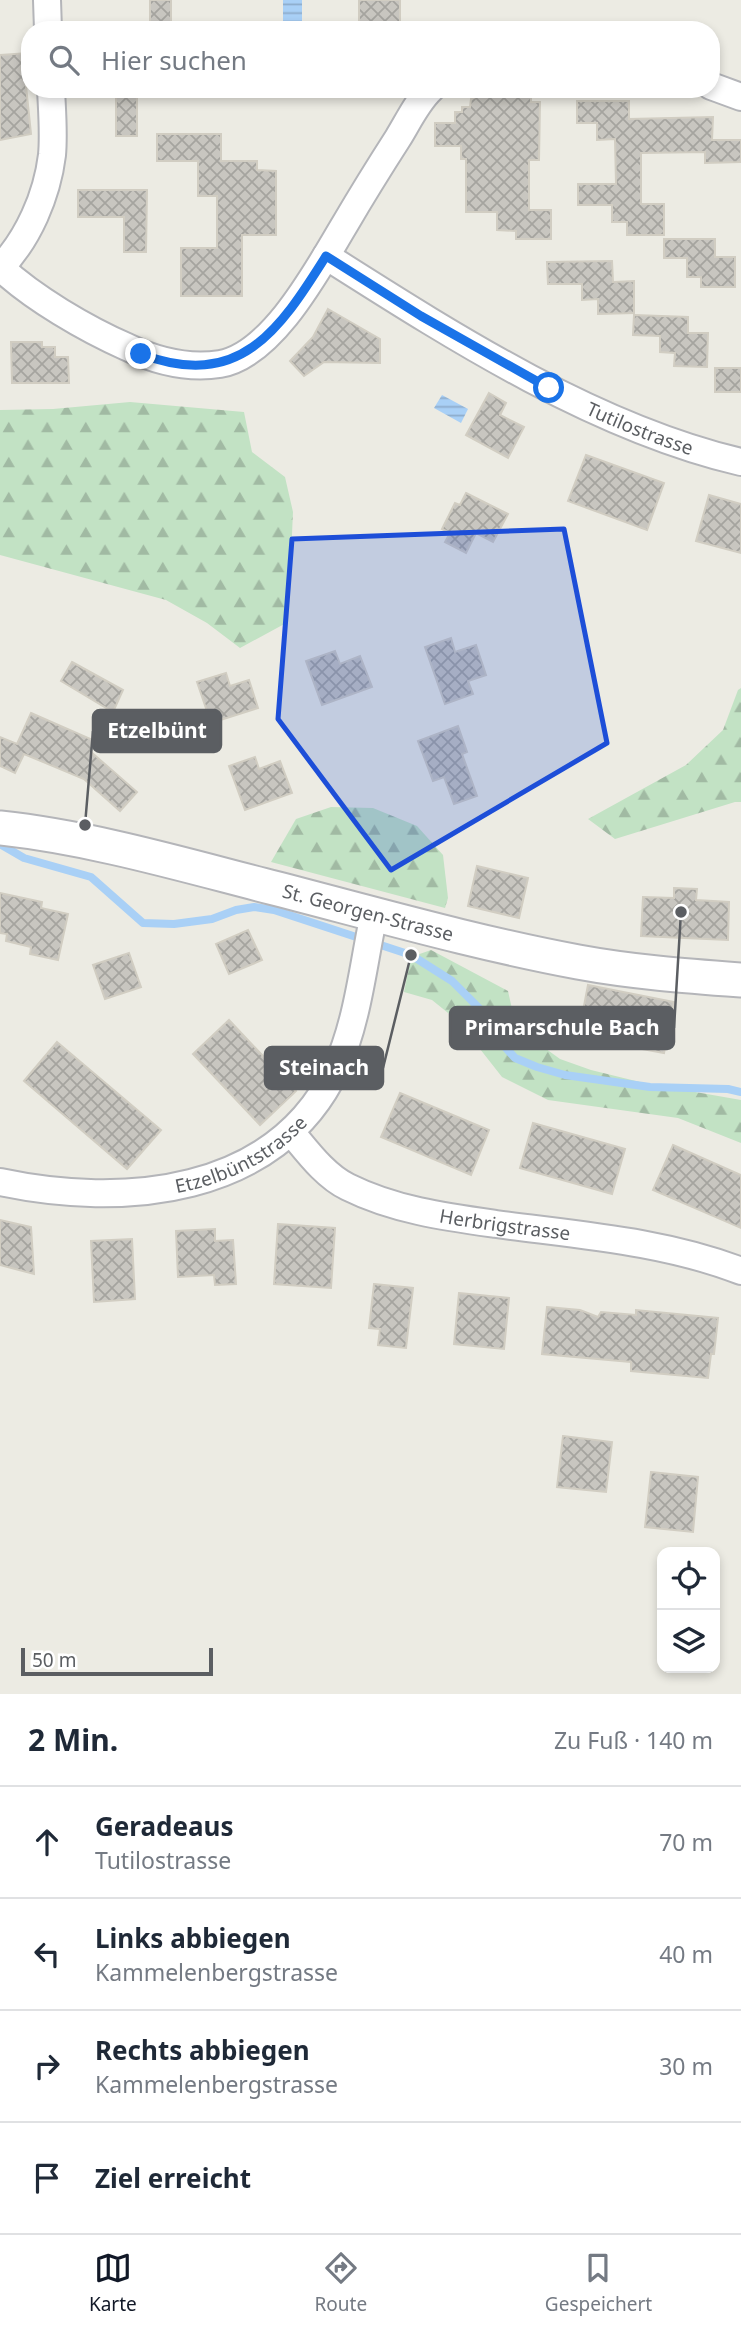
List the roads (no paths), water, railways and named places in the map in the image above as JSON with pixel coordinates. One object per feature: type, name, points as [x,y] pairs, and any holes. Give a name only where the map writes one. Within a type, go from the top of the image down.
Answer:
[{"type":"street","points":[[47,0],[48,21]]},
{"type":"street","points":[[720,89],[741,97]]},
{"type":"street","points":[[51,98],[52,155],[46,189],[30,225],[0,268],[23,289],[111,340],[162,362],[189,365],[220,364],[237,358],[271,334],[299,299],[377,170],[425,98]]},
{"type":"street","name":"Tutilostrasse","points":[[326,256],[421,316],[549,388],[651,434],[741,462]]},
{"type":"street","name":"St. Georgen-Strasse","points":[[0,828],[55,836],[159,859],[372,923],[578,962],[741,980]]},
{"type":"street","name":"Etzelbüntstrasse","points":[[0,1182],[76,1193],[117,1193],[158,1189],[224,1173],[248,1163],[290,1132],[309,1112],[337,1067],[354,1014],[372,923]]},
{"type":"street","name":"Herbrigstrasse","points":[[290,1132],[322,1167],[346,1187],[391,1204],[438,1216],[608,1239],[705,1259],[741,1271]]},
{"type":"water","points":[[283,0],[302,0],[302,21],[283,21]]},
{"type":"water","points":[[442,395],[468,409],[461,423],[434,408]]},
{"type":"waterway","points":[[0,844],[24,858],[91,877],[143,923],[174,924],[212,919],[254,907],[274,910],[411,955],[452,981],[491,1020],[505,1047],[515,1058],[537,1067],[565,1075],[650,1087],[728,1089],[741,1092]]},
{"type":"place","name":"Etzelbünt","points":[[85,825]]},
{"type":"place","name":"Primarschule Bach","points":[[681,912]]},
{"type":"place","name":"Steinach","points":[[411,955]]}]
